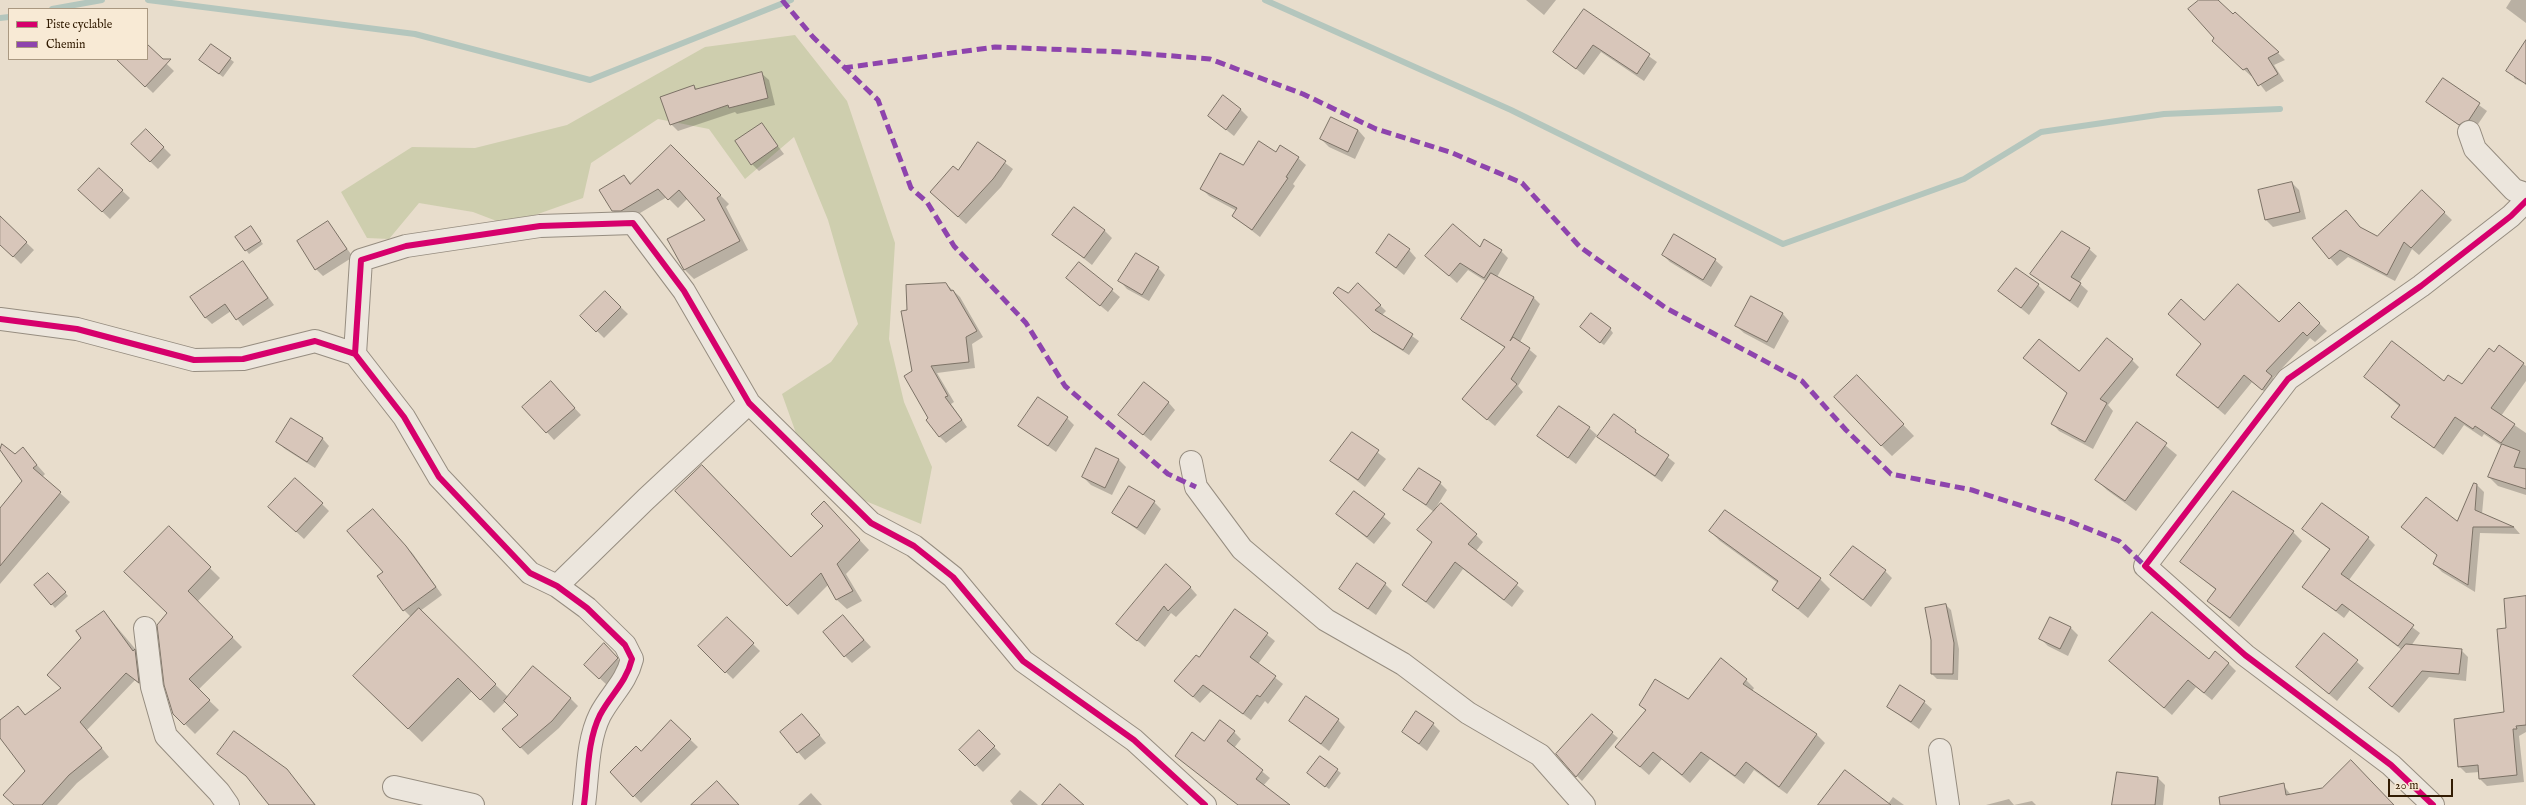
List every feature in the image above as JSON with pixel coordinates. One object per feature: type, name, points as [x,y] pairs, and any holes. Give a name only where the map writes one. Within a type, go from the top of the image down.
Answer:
[{"type":"street","points":[[2469,132],[2475,149],[2514,190],[2526,194]]},
{"type":"street","points":[[2433,805],[2391,765],[2245,654],[2145,566],[2288,379],[2421,286],[2511,216],[2526,200]]},
{"type":"street","points":[[355,354],[361,260],[406,246],[540,226],[633,223],[684,291],[749,403],[870,523],[914,546],[952,577],[1023,661],[1134,740],[1205,805]]},
{"type":"street","points":[[0,319],[77,329],[194,360],[243,359],[315,340],[355,354],[404,417],[439,477],[530,573],[557,586],[587,608],[625,645],[632,659],[628,675],[600,714],[594,734],[584,805]]},
{"type":"street","points":[[557,586],[646,498],[749,403]]},
{"type":"street","points":[[1191,462],[1196,487],[1242,549],[1326,620],[1403,664],[1468,713],[1540,755],[1584,805]]},
{"type":"street","points":[[145,628],[152,687],[166,736],[219,792],[228,805]]},
{"type":"street","points":[[1940,750],[1948,805]]},
{"type":"street","points":[[394,787],[473,805]]},
{"type":"green space","points":[[795,35],[847,101],[895,243],[889,339],[904,402],[932,467],[921,524],[856,497],[797,436],[782,394],[831,362],[858,324],[828,220],[794,137],[745,179],[709,129],[658,119],[591,163],[583,198],[507,225],[473,212],[419,203],[389,239],[367,238],[341,192],[412,147],[475,148],[567,125],[705,47]]},
{"type":"building","points":[[2199,0],[2218,0],[2233,14],[2235,12],[2279,52],[2268,58],[2278,74],[2258,86],[2247,68],[2243,70],[2212,41],[2214,38],[2188,9]]},
{"type":"building","points":[[1584,9],[1650,54],[1637,74],[1593,45],[1576,69],[1553,52]]},
{"type":"building","points":[[2526,40],[2526,84],[2506,71]]},
{"type":"building","points":[[211,44],[231,58],[219,74],[199,60]]},
{"type":"building","points":[[148,45],[163,59],[171,59],[145,87],[117,60],[148,60]]},
{"type":"building","points":[[762,72],[768,98],[729,108],[728,105],[670,125],[660,97],[694,85],[695,89]]},
{"type":"building","points":[[2443,78],[2480,103],[2469,120],[2459,125],[2426,102]]},
{"type":"building","points":[[1223,95],[1241,109],[1226,130],[1208,116]]},
{"type":"building","points":[[1331,117],[1358,130],[1348,152],[1320,139]]},
{"type":"building","points":[[762,123],[778,146],[751,165],[735,141]]},
{"type":"building","points":[[146,129],[164,147],[150,162],[131,144]]},
{"type":"building","points":[[1259,141],[1276,152],[1280,145],[1299,157],[1286,177],[1288,178],[1252,230],[1232,216],[1237,208],[1200,189],[1220,153],[1243,165]]},
{"type":"building","points":[[978,142],[1006,161],[993,179],[958,217],[930,192],[953,166],[958,170]]},
{"type":"building","points":[[671,145],[721,195],[717,198],[740,241],[684,270],[667,239],[705,220],[679,190],[668,200],[658,189],[621,211],[612,211],[599,190],[624,175],[630,184]]},
{"type":"building","points":[[99,168],[123,190],[102,212],[78,190]]},
{"type":"building","points":[[2292,182],[2300,212],[2265,220],[2258,190]]},
{"type":"building","points":[[2422,190],[2445,212],[2411,248],[2404,242],[2387,275],[2340,250],[2329,259],[2312,238],[2346,210],[2360,227],[2377,236]]},
{"type":"building","points":[[1074,207],[1105,230],[1084,258],[1052,235]]},
{"type":"building","points":[[0,216],[27,242],[13,257],[0,245]]},
{"type":"building","points":[[328,221],[347,249],[315,270],[297,241]]},
{"type":"building","points":[[1453,224],[1480,247],[1484,239],[1502,250],[1484,278],[1460,263],[1449,276],[1425,256]]},
{"type":"building","points":[[251,226],[261,241],[245,251],[235,237]]},
{"type":"building","points":[[2062,231],[2090,248],[2071,277],[2081,283],[2070,301],[2030,274]]},
{"type":"building","points":[[1389,234],[1410,249],[1396,268],[1376,253]]},
{"type":"building","points":[[1674,234],[1716,259],[1703,280],[1662,255]]},
{"type":"building","points":[[1136,253],[1159,267],[1142,295],[1118,281]]},
{"type":"building","points":[[243,261],[268,298],[236,320],[225,304],[205,318],[190,297]]},
{"type":"building","points":[[1079,262],[1113,289],[1100,306],[1066,278]]},
{"type":"building","points":[[2016,268],[2039,284],[2021,308],[1998,291]]},
{"type":"building","points":[[1491,273],[1534,297],[1510,341],[1513,337],[1530,348],[1511,379],[1517,384],[1487,420],[1462,399],[1505,347],[1461,319]]},
{"type":"building","points":[[946,283],[951,291],[953,290],[977,331],[966,337],[969,362],[931,366],[948,396],[945,397],[962,420],[939,437],[926,420],[928,418],[904,376],[912,371],[901,311],[907,310],[906,285]]},
{"type":"building","points":[[1358,283],[1381,305],[1375,310],[1413,334],[1403,350],[1372,331],[1333,293],[1338,287],[1348,293]]},
{"type":"building","points":[[2238,284],[2279,322],[2299,302],[2320,323],[2307,336],[2303,332],[2266,371],[2272,376],[2262,390],[2244,375],[2218,408],[2176,375],[2201,344],[2168,314],[2181,299],[2204,320]]},
{"type":"building","points":[[605,291],[621,307],[596,332],[580,316]]},
{"type":"building","points":[[1751,296],[1783,313],[1767,342],[1735,326]]},
{"type":"building","points":[[1591,313],[1611,328],[1600,343],[1580,327]]},
{"type":"building","points":[[2107,338],[2133,359],[2100,399],[2107,403],[2085,442],[2051,424],[2067,393],[2023,358],[2039,339],[2079,371]]},
{"type":"building","points":[[2392,341],[2444,381],[2448,375],[2462,384],[2489,348],[2494,352],[2499,345],[2524,363],[2491,408],[2515,424],[2501,443],[2475,426],[2473,429],[2455,417],[2434,448],[2391,417],[2400,405],[2364,377]]},
{"type":"building","points":[[1857,375],[1904,424],[1881,446],[1834,397]]},
{"type":"building","points":[[551,381],[575,408],[546,433],[522,407]]},
{"type":"building","points":[[1144,382],[1169,402],[1143,435],[1118,415]]},
{"type":"building","points":[[1038,397],[1068,417],[1048,446],[1018,426]]},
{"type":"building","points":[[1559,406],[1590,427],[1568,458],[1537,436]]},
{"type":"building","points":[[1614,414],[1636,430],[1635,432],[1669,455],[1655,476],[1597,437]]},
{"type":"building","points":[[291,418],[323,438],[307,462],[276,442]]},
{"type":"building","points":[[2137,422],[2167,443],[2125,501],[2095,480]]},
{"type":"building","points":[[1352,432],[1379,450],[1358,480],[1330,461]]},
{"type":"building","points":[[2,444],[15,454],[23,447],[37,465],[33,468],[61,492],[0,566],[0,508],[22,481],[0,450]]},
{"type":"building","points":[[2502,444],[2520,451],[2514,467],[2526,469],[2526,489],[2488,477]]},
{"type":"building","points":[[1096,448],[1119,459],[1105,488],[1082,477]]},
{"type":"building","points":[[702,465],[791,557],[823,526],[811,514],[824,501],[860,540],[837,564],[853,591],[836,600],[821,573],[787,606],[675,491]]},
{"type":"building","points":[[1419,468],[1441,482],[1426,505],[1403,490]]},
{"type":"building","points":[[295,478],[323,503],[296,532],[268,507]]},
{"type":"building","points":[[2474,483],[2477,484],[2475,510],[2514,527],[2473,527],[2468,585],[2433,564],[2437,555],[2401,527],[2426,497],[2457,521]]},
{"type":"building","points":[[1129,486],[1155,501],[1137,528],[1112,513]]},
{"type":"building","points":[[1354,491],[1385,514],[1367,537],[1336,514]]},
{"type":"building","points":[[2233,491],[2294,531],[2230,618],[2207,601],[2216,589],[2180,562]]},
{"type":"building","points":[[1441,503],[1477,534],[1468,544],[1518,583],[1504,600],[1455,562],[1426,602],[1402,585],[1432,542],[1417,530]]},
{"type":"building","points":[[2322,503],[2369,537],[2341,574],[2414,625],[2398,646],[2342,604],[2336,611],[2302,587],[2330,549],[2302,529]]},
{"type":"building","points":[[373,509],[406,546],[436,587],[403,611],[377,576],[383,572],[347,531]]},
{"type":"building","points":[[1725,510],[1821,578],[1798,609],[1772,590],[1778,581],[1709,531]]},
{"type":"building","points":[[169,526],[211,567],[188,591],[233,637],[189,679],[210,700],[184,725],[173,714],[164,685],[157,625],[167,613],[124,572]]},
{"type":"building","points":[[1853,546],[1886,570],[1863,600],[1830,575]]},
{"type":"building","points":[[1357,563],[1386,583],[1368,609],[1339,589]]},
{"type":"building","points":[[1166,564],[1191,587],[1168,611],[1164,606],[1137,641],[1116,624]]},
{"type":"building","points":[[48,573],[66,592],[51,605],[34,585]]},
{"type":"building","points":[[2526,596],[2526,725],[2516,726],[2517,729],[2513,729],[2517,775],[2479,779],[2478,765],[2458,767],[2454,719],[2504,712],[2497,629],[2506,628],[2504,599]]},
{"type":"building","points":[[1946,604],[1954,643],[1953,674],[1931,674],[1931,640],[1925,608]]},
{"type":"building","points":[[419,608],[496,684],[480,700],[458,678],[408,729],[353,676]]},
{"type":"building","points":[[1235,609],[1268,633],[1250,657],[1276,676],[1260,697],[1257,695],[1243,714],[1203,685],[1193,697],[1174,681],[1196,655],[1199,657]]},
{"type":"building","points":[[104,611],[133,651],[135,649],[139,683],[126,673],[80,722],[102,748],[69,775],[42,805],[14,805],[3,795],[25,771],[0,738],[0,720],[18,706],[25,715],[61,688],[47,675],[81,638],[76,631]]},
{"type":"building","points":[[2152,612],[2209,659],[2215,651],[2229,663],[2204,693],[2188,680],[2164,708],[2109,661]]},
{"type":"building","points":[[843,615],[864,640],[844,657],[823,632]]},
{"type":"building","points":[[727,617],[754,643],[725,673],[698,646]]},
{"type":"building","points":[[2050,617],[2071,627],[2060,649],[2039,639]]},
{"type":"building","points":[[2324,633],[2358,660],[2329,694],[2296,667]]},
{"type":"building","points":[[604,643],[618,658],[599,679],[584,665]]},
{"type":"building","points":[[2406,644],[2462,649],[2459,674],[2422,671],[2392,707],[2369,688]]},
{"type":"building","points":[[1721,658],[1747,679],[1743,684],[1817,734],[1779,787],[1746,762],[1735,776],[1701,752],[1682,775],[1653,752],[1640,767],[1615,747],[1646,710],[1639,705],[1655,679],[1688,699]]},
{"type":"building","points":[[533,666],[571,698],[552,721],[520,748],[502,729],[518,715],[504,701]]},
{"type":"building","points":[[1900,685],[1925,701],[1911,722],[1887,707]]},
{"type":"building","points":[[1306,696],[1339,719],[1321,744],[1289,721]]},
{"type":"building","points":[[1416,711],[1434,723],[1419,744],[1402,732]]},
{"type":"building","points":[[802,714],[820,735],[797,753],[780,732]]},
{"type":"building","points":[[1592,714],[1613,732],[1576,777],[1556,754]]},
{"type":"building","points":[[671,720],[691,739],[633,797],[610,772],[636,746],[641,751]]},
{"type":"building","points":[[1220,720],[1235,731],[1227,741],[1263,770],[1256,779],[1290,805],[1238,805],[1175,756],[1192,732],[1204,741]]},
{"type":"building","points":[[979,730],[995,746],[975,766],[959,750]]},
{"type":"building","points":[[234,731],[287,769],[315,805],[269,805],[246,776],[217,754]]},
{"type":"building","points":[[1320,756],[1338,769],[1325,787],[1307,773]]},
{"type":"building","points":[[2351,760],[2394,805],[2220,805],[2219,797],[2284,783],[2286,795],[2322,788]]},
{"type":"building","points":[[1845,770],[1891,805],[1818,805]]},
{"type":"building","points":[[2117,772],[2158,777],[2155,805],[2112,805]]},
{"type":"building","points":[[717,781],[739,805],[691,805]]},
{"type":"building","points":[[1060,784],[1084,805],[1042,805]]},
{"type":"waterway","points":[[58,8],[102,0]]},
{"type":"waterway","points":[[148,0],[415,34],[590,80],[791,0]]},
{"type":"waterway","points":[[1265,0],[1511,110],[1783,244],[1964,179],[2041,132],[2164,114],[2280,109]]},
{"type":"waterway","points":[[0,18],[8,17]]},
{"type":"marked path","points":[[782,0],[813,37],[878,100],[911,188],[927,202],[954,246],[1026,323],[1065,386],[1168,474],[1196,487]]},
{"type":"marked path","points":[[843,68],[995,47],[1124,52],[1210,59],[1303,94],[1376,129],[1450,152],[1522,183],[1580,247],[1666,308],[1802,381],[1846,430],[1891,474],[1972,490],[2066,520],[2119,541],[2145,566]]},
{"type":"cycle path","points":[[2433,805],[2391,765],[2245,655],[2145,566],[2288,379],[2421,286],[2511,216],[2526,201]]},
{"type":"cycle path","points":[[355,354],[361,260],[406,246],[540,226],[633,223],[684,291],[749,403],[871,523],[914,546],[953,577],[1023,661],[1134,740],[1205,805]]},
{"type":"cycle path","points":[[0,319],[77,329],[194,360],[243,359],[315,341],[355,354],[404,417],[439,477],[530,573],[557,586],[587,608],[625,645],[632,659],[626,675],[604,708],[596,725],[590,747],[584,805]]}]
